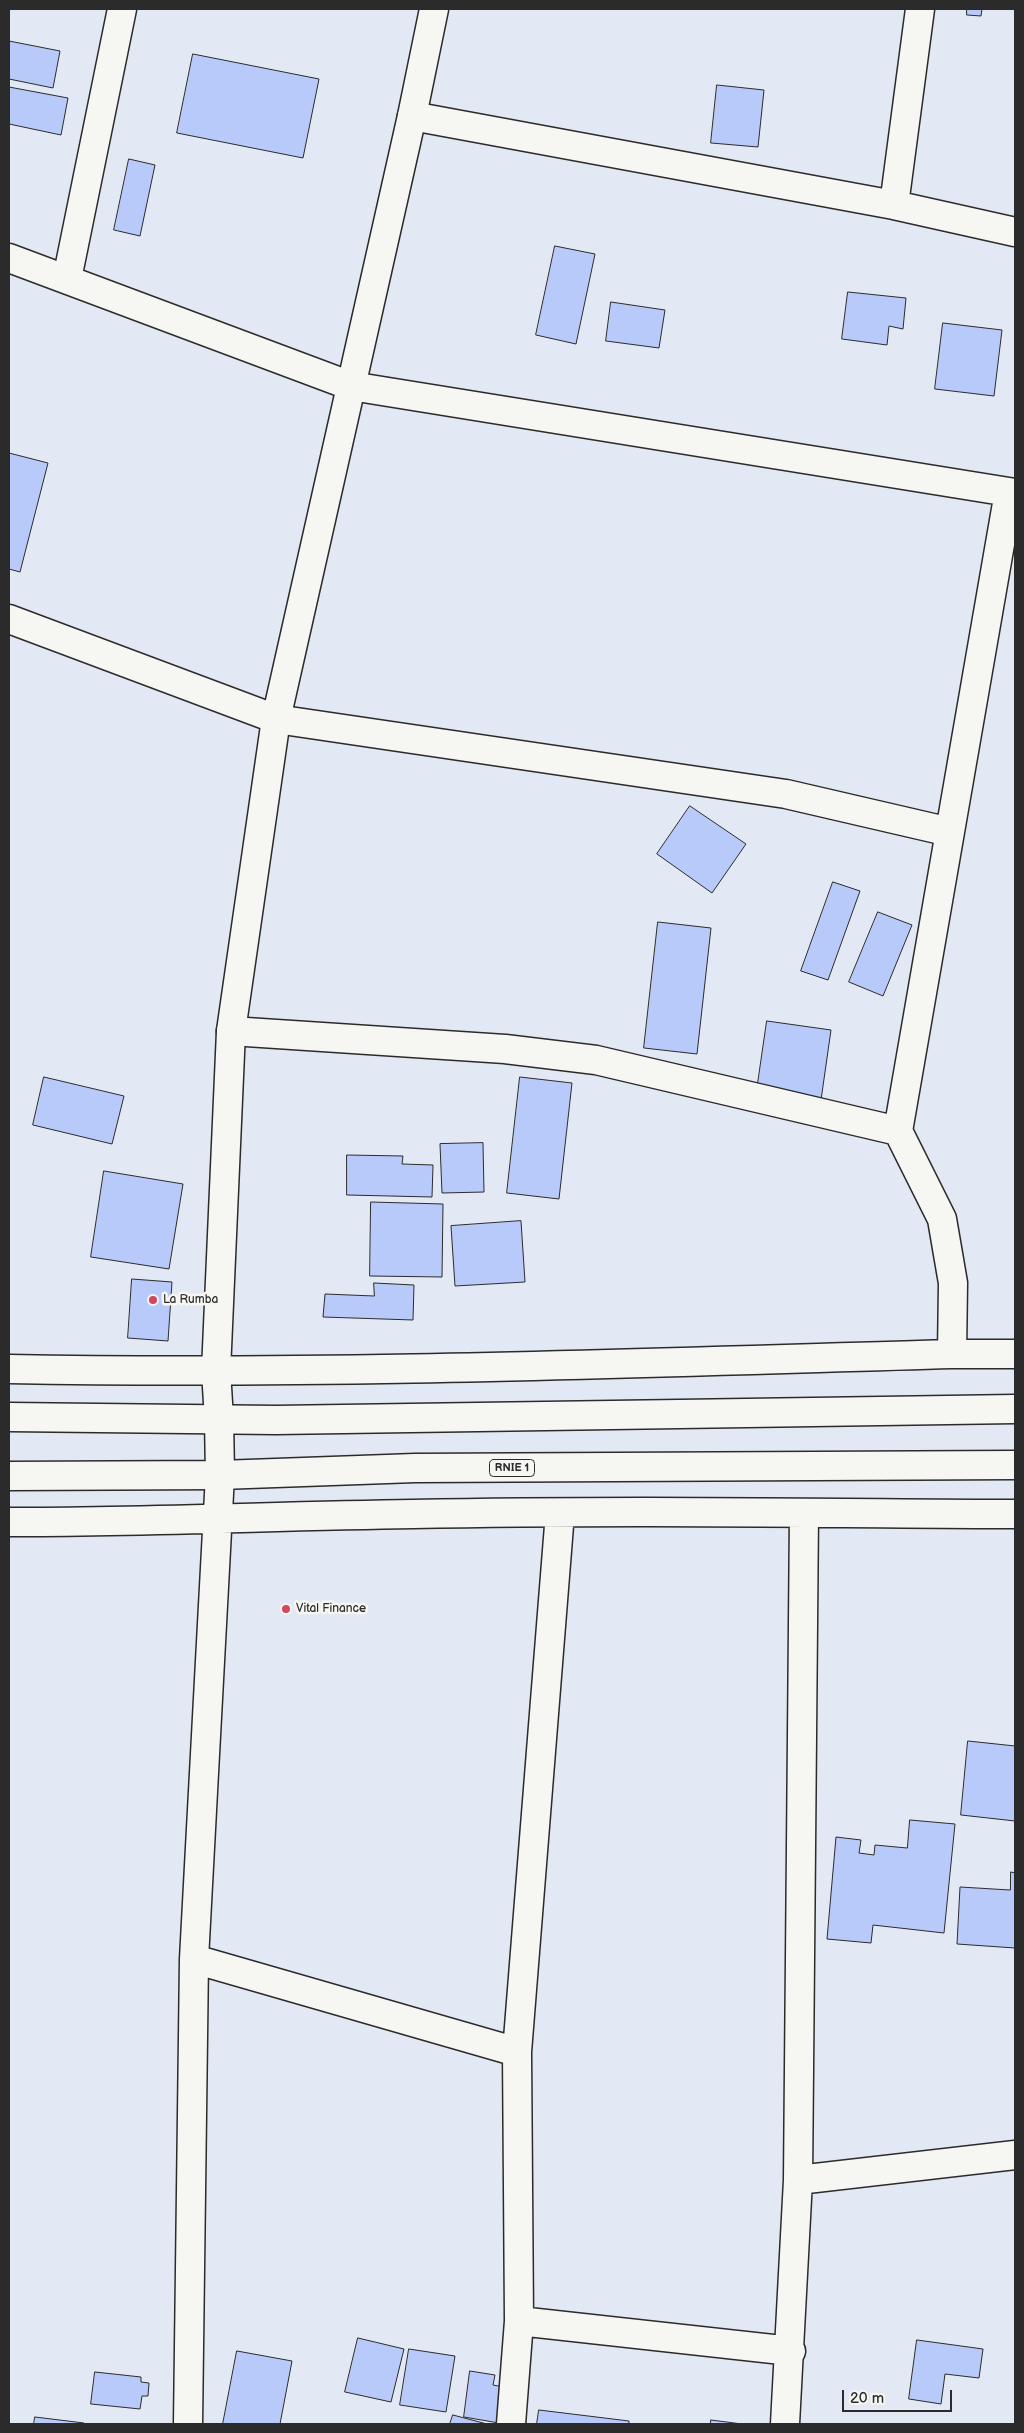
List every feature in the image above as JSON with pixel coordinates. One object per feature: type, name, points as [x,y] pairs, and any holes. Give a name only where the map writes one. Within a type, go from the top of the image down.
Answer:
[{"type":"main road","points":[[67,279],[122,9]]},
{"type":"main road","points":[[188,2424],[194,1959],[220,1475],[216,1371],[231,1031],[276,719],[412,116],[434,9]]},
{"type":"main road","points":[[894,205],[920,9]]},
{"type":"main road","points":[[412,116],[894,205],[1015,232]]},
{"type":"main road","points":[[9,258],[351,386],[1012,492],[898,1131],[942,1218],[953,1282],[952,1354]]},
{"type":"main road","points":[[9,619],[276,719],[786,794],[950,832]]},
{"type":"main road","points":[[231,1031],[505,1049],[596,1060],[898,1131]]},
{"type":"main road","points":[[9,1369],[415,1370],[952,1354],[1015,1354]]},
{"type":"main road","points":[[9,1417],[219,1419],[1015,1409]]},
{"type":"main road","name":"RNIE 1","points":[[9,1476],[220,1475],[415,1468],[1015,1465]]},
{"type":"main road","points":[[511,2424],[519,2320],[517,2052],[560,1513]]},
{"type":"main road","points":[[9,1522],[154,1522],[217,1518],[560,1513],[1015,1514]]},
{"type":"main road","points":[[785,2424],[791,2351],[798,2180],[804,1513]]},
{"type":"main road","points":[[194,1959],[517,2052]]},
{"type":"main road","points":[[798,2180],[1015,2155]]},
{"type":"main road","points":[[519,2320],[791,2351]]},
{"type":"building","points":[[967,9],[982,9],[981,16],[967,15]]},
{"type":"building","points":[[9,41],[60,51],[53,88],[9,79]]},
{"type":"building","points":[[193,54],[319,79],[303,158],[177,133]]},
{"type":"building","points":[[717,85],[764,90],[758,147],[711,143]]},
{"type":"building","points":[[9,87],[68,98],[61,135],[9,124]]},
{"type":"building","points":[[129,159],[155,165],[140,236],[114,230]]},
{"type":"building","points":[[555,246],[595,254],[576,344],[536,335]]},
{"type":"building","points":[[848,292],[906,298],[903,329],[889,326],[887,345],[842,339]]},
{"type":"building","points":[[611,302],[665,310],[659,348],[606,341]]},
{"type":"building","points":[[943,323],[1002,330],[994,396],[935,389]]},
{"type":"building","points":[[9,453],[48,463],[20,572],[9,569]]},
{"type":"building","points":[[690,806],[746,844],[712,893],[657,854]]},
{"type":"building","points":[[833,882],[860,891],[828,980],[801,971]]},
{"type":"building","points":[[878,912],[912,925],[883,996],[849,982]]},
{"type":"building","points":[[658,922],[711,928],[697,1054],[644,1048]]},
{"type":"building","points":[[767,1021],[831,1030],[821,1100],[757,1090]]},
{"type":"building","points":[[44,1077],[124,1096],[112,1144],[33,1125]]},
{"type":"building","points":[[520,1077],[572,1083],[559,1199],[507,1193]]},
{"type":"building","points":[[483,1143],[484,1192],[442,1193],[440,1144]]},
{"type":"building","points":[[347,1155],[403,1156],[402,1164],[433,1165],[432,1197],[347,1195]]},
{"type":"building","points":[[104,1171],[183,1184],[169,1269],[91,1257]]},
{"type":"building","points":[[371,1202],[443,1204],[442,1277],[370,1276]]},
{"type":"building","points":[[521,1221],[525,1282],[455,1286],[451,1226]]},
{"type":"building","points":[[132,1279],[172,1282],[168,1341],[128,1338]]},
{"type":"building","points":[[374,1283],[414,1285],[413,1320],[323,1317],[325,1294],[374,1296]]},
{"type":"building","points":[[968,1741],[1015,1746],[1015,1821],[961,1815]]},
{"type":"building","points":[[910,1820],[955,1824],[944,1933],[873,1925],[871,1943],[827,1939],[836,1837],[861,1840],[859,1853],[874,1855],[875,1845],[907,1848]]},
{"type":"building","points":[[1011,1872],[1015,1873],[1015,1948],[957,1944],[960,1887],[1010,1890]]},
{"type":"building","points":[[358,2338],[404,2349],[391,2402],[345,2392]]},
{"type":"building","points":[[917,2340],[983,2349],[979,2378],[945,2374],[941,2404],[909,2399]]},
{"type":"building","points":[[409,2349],[455,2356],[446,2412],[400,2405]]},
{"type":"building","points":[[237,2351],[292,2361],[280,2424],[223,2424]]},
{"type":"building","points":[[470,2371],[495,2375],[493,2385],[504,2387],[499,2423],[464,2417]]},
{"type":"building","points":[[95,2372],[141,2377],[141,2382],[149,2383],[148,2396],[142,2396],[140,2409],[91,2404]]},
{"type":"building","points":[[539,2410],[629,2421],[629,2424],[537,2424]]},
{"type":"building","points":[[453,2415],[487,2424],[450,2424]]},
{"type":"building","points":[[35,2417],[84,2423],[84,2424],[34,2424]]},
{"type":"building","points":[[711,2420],[742,2424],[711,2424]]},
{"type":"place","name":"La Rumba","points":[[153,1300]]},
{"type":"place","name":"Vital Finance","points":[[286,1609]]}]
